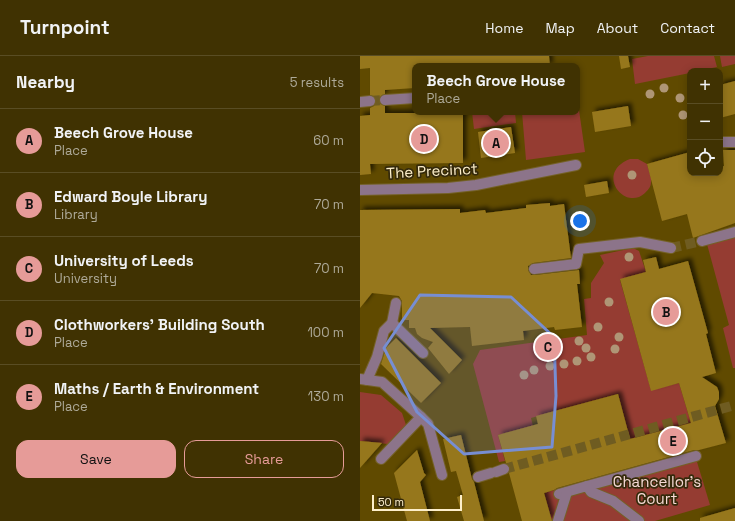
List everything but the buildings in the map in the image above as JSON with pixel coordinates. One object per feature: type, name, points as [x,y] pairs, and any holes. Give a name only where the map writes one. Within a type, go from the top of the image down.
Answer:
[{"type":"street","points":[[385,100],[412,98]]},
{"type":"street","points":[[723,142],[735,142]]},
{"type":"street","name":"The Precinct","points":[[360,190],[448,188],[476,185],[576,165]]},
{"type":"street","points":[[702,241],[735,232]]},
{"type":"street","points":[[534,269],[576,264],[579,249],[640,242],[671,248]]},
{"type":"street","points":[[396,302],[392,323],[384,331],[377,357],[363,380],[382,382],[428,424],[442,475]]},
{"type":"street","points":[[392,323],[423,353]]},
{"type":"street","points":[[381,459],[421,416]]},
{"type":"street","points":[[558,521],[563,493],[696,456]]},
{"type":"street","points":[[478,477],[497,471]]},
{"type":"street","points":[[587,486],[591,492],[613,501],[639,521]]},
{"type":"highlighted area","points":[[420,295],[511,297],[554,337],[556,396],[552,447],[464,454],[417,412],[384,348]]},
{"type":"shaded area","points":[[360,56],[735,56],[735,521],[360,521]]},
{"type":"green space","points":[[648,56],[714,56],[717,67],[687,68],[687,74],[635,84],[632,59]]},
{"type":"green space","points":[[720,56],[735,56],[735,64],[722,67]]},
{"type":"green space","points":[[472,115],[515,115],[516,123],[474,129]]},
{"type":"green space","points":[[522,115],[580,115],[585,152],[526,160]]},
{"type":"green space","points":[[630,159],[638,159],[647,164],[651,178],[649,188],[645,193],[637,198],[629,198],[622,194],[616,188],[614,181],[614,173],[619,165]]},
{"type":"green space","points":[[735,237],[735,368],[733,368],[723,328],[729,325],[707,244]]},
{"type":"green space","points":[[633,248],[639,251],[646,272],[620,280],[651,390],[679,383],[691,423],[544,462],[572,438],[626,424],[618,394],[531,418],[535,434],[526,428],[498,435],[505,461],[499,462],[473,364],[480,350],[587,335],[584,299],[591,298],[591,283],[604,263],[600,255]]},
{"type":"green space","points":[[360,392],[381,395],[402,413],[406,425],[388,444],[360,441]]},
{"type":"green space","name":"Chancellor's Court","points":[[694,452],[710,505],[655,521],[552,521],[544,493]]},
{"type":"tunnel","points":[[370,101],[385,100]]},
{"type":"tunnel","points":[[671,248],[702,241]]},
{"type":"tunnel","points":[[504,469],[735,405]]},
{"type":"place","name":"Clothworkers' Building South","points":[[424,139]]},
{"type":"place","name":"Beech Grove House","points":[[496,143]]},
{"type":"place","name":"Edward Boyle Library","points":[[666,312]]},
{"type":"place","name":"University of Leeds","points":[[548,347]]},
{"type":"place","name":"Maths / Earth & Environment","points":[[673,441]]}]
